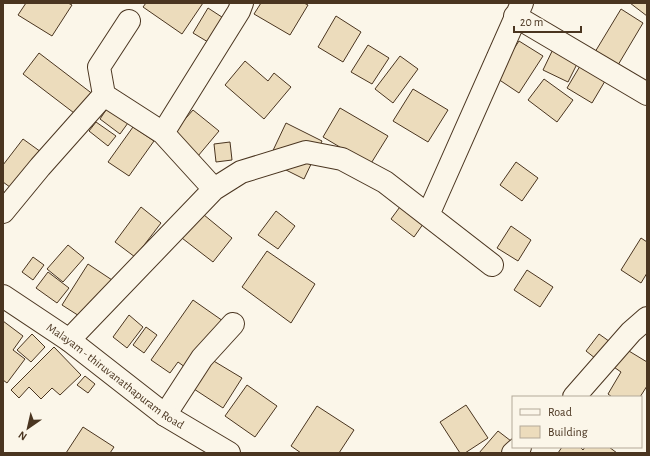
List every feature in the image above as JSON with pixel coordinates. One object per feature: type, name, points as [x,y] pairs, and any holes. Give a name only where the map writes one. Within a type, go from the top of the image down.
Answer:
[{"type":"street","points":[[163,133],[239,11],[242,3]]},
{"type":"street","points":[[428,215],[519,9],[647,94]]},
{"type":"street","points":[[129,21],[100,67],[104,94],[163,133],[214,189]]},
{"type":"street","points":[[3,212],[104,94]]},
{"type":"street","points":[[69,340],[214,189],[241,172],[306,152],[342,158],[385,182],[492,265]]},
{"type":"street","name":"Malayam - thiruvanathapuram Road","points":[[3,296],[69,340],[165,415],[229,453]]},
{"type":"street","points":[[575,396],[631,332],[647,318]]},
{"type":"street","points":[[165,415],[202,358],[233,324]]},
{"type":"building","points":[[26,3],[68,3],[72,5],[52,36],[18,15]]},
{"type":"building","points":[[146,3],[203,3],[182,34],[143,7]]},
{"type":"building","points":[[261,3],[304,3],[308,5],[290,35],[254,14]]},
{"type":"building","points":[[630,3],[647,3],[647,16]]},
{"type":"building","points":[[208,8],[228,21],[213,45],[193,33]]},
{"type":"building","points":[[621,9],[643,23],[618,65],[595,52]]},
{"type":"building","points":[[336,16],[361,32],[343,62],[318,47]]},
{"type":"building","points":[[519,41],[543,56],[519,93],[495,77]]},
{"type":"building","points":[[368,45],[389,58],[372,84],[351,72]]},
{"type":"building","points":[[555,45],[580,58],[568,82],[543,70]]},
{"type":"building","points":[[39,53],[94,95],[78,116],[23,74]]},
{"type":"building","points":[[400,56],[418,69],[393,103],[375,89]]},
{"type":"building","points":[[245,61],[268,81],[274,73],[291,87],[264,119],[225,85]]},
{"type":"building","points":[[583,61],[608,76],[592,103],[567,88]]},
{"type":"building","points":[[544,79],[573,100],[557,122],[528,100]]},
{"type":"building","points":[[413,89],[448,110],[428,142],[393,121]]},
{"type":"building","points":[[112,101],[133,116],[120,134],[100,119]]},
{"type":"building","points":[[340,108],[388,136],[370,165],[323,137]]},
{"type":"building","points":[[193,110],[219,131],[198,156],[172,134]]},
{"type":"building","points":[[96,122],[116,136],[108,146],[89,131]]},
{"type":"building","points":[[286,123],[322,141],[304,179],[268,161]]},
{"type":"building","points":[[133,127],[154,141],[129,176],[108,162]]},
{"type":"building","points":[[23,139],[41,152],[14,190],[3,182],[3,165]]},
{"type":"building","points":[[230,142],[232,160],[216,162],[214,144]]},
{"type":"building","points":[[516,162],[538,178],[522,201],[500,185]]},
{"type":"building","points":[[405,200],[428,217],[414,237],[391,219]]},
{"type":"building","points":[[141,207],[161,223],[135,257],[115,242]]},
{"type":"building","points":[[198,210],[232,238],[213,262],[178,235]]},
{"type":"building","points":[[276,211],[295,226],[278,249],[258,235]]},
{"type":"building","points":[[511,226],[531,240],[518,261],[497,248]]},
{"type":"building","points":[[641,238],[647,242],[647,273],[641,283],[621,270]]},
{"type":"building","points":[[68,245],[84,258],[63,282],[47,269]]},
{"type":"building","points":[[267,251],[315,284],[291,323],[242,287]]},
{"type":"building","points":[[33,257],[44,265],[33,280],[22,272]]},
{"type":"building","points":[[88,264],[112,280],[87,321],[62,305]]},
{"type":"building","points":[[527,270],[553,287],[540,307],[514,290]]},
{"type":"building","points":[[48,272],[69,288],[57,303],[36,288]]},
{"type":"building","points":[[193,300],[223,321],[189,370],[178,362],[170,373],[151,360]]},
{"type":"building","points":[[129,315],[143,327],[127,348],[113,337]]},
{"type":"building","points":[[3,321],[23,336],[13,350],[25,359],[7,383],[3,380]]},
{"type":"building","points":[[146,327],[157,335],[144,353],[133,345]]},
{"type":"building","points":[[32,334],[45,347],[31,362],[17,350]]},
{"type":"building","points":[[599,334],[613,344],[600,362],[586,351]]},
{"type":"building","points":[[619,345],[647,362],[647,386],[641,396],[611,396],[608,394],[621,372],[608,363]]},
{"type":"building","points":[[54,347],[81,375],[60,395],[52,388],[41,399],[29,387],[19,398],[11,390]]},
{"type":"building","points":[[212,360],[242,378],[223,408],[194,389]]},
{"type":"building","points":[[85,376],[95,384],[88,393],[77,385]]},
{"type":"building","points":[[247,385],[277,406],[255,437],[225,416]]},
{"type":"building","points":[[466,405],[488,438],[465,453],[460,453],[440,422]]},
{"type":"building","points":[[317,406],[354,430],[339,453],[301,453],[291,446]]},
{"type":"building","points":[[83,427],[114,447],[110,453],[66,453]]},
{"type":"building","points":[[498,431],[511,441],[501,453],[479,453]]},
{"type":"building","points":[[561,448],[581,448],[583,450],[584,448],[610,448],[617,453],[558,453]]}]
